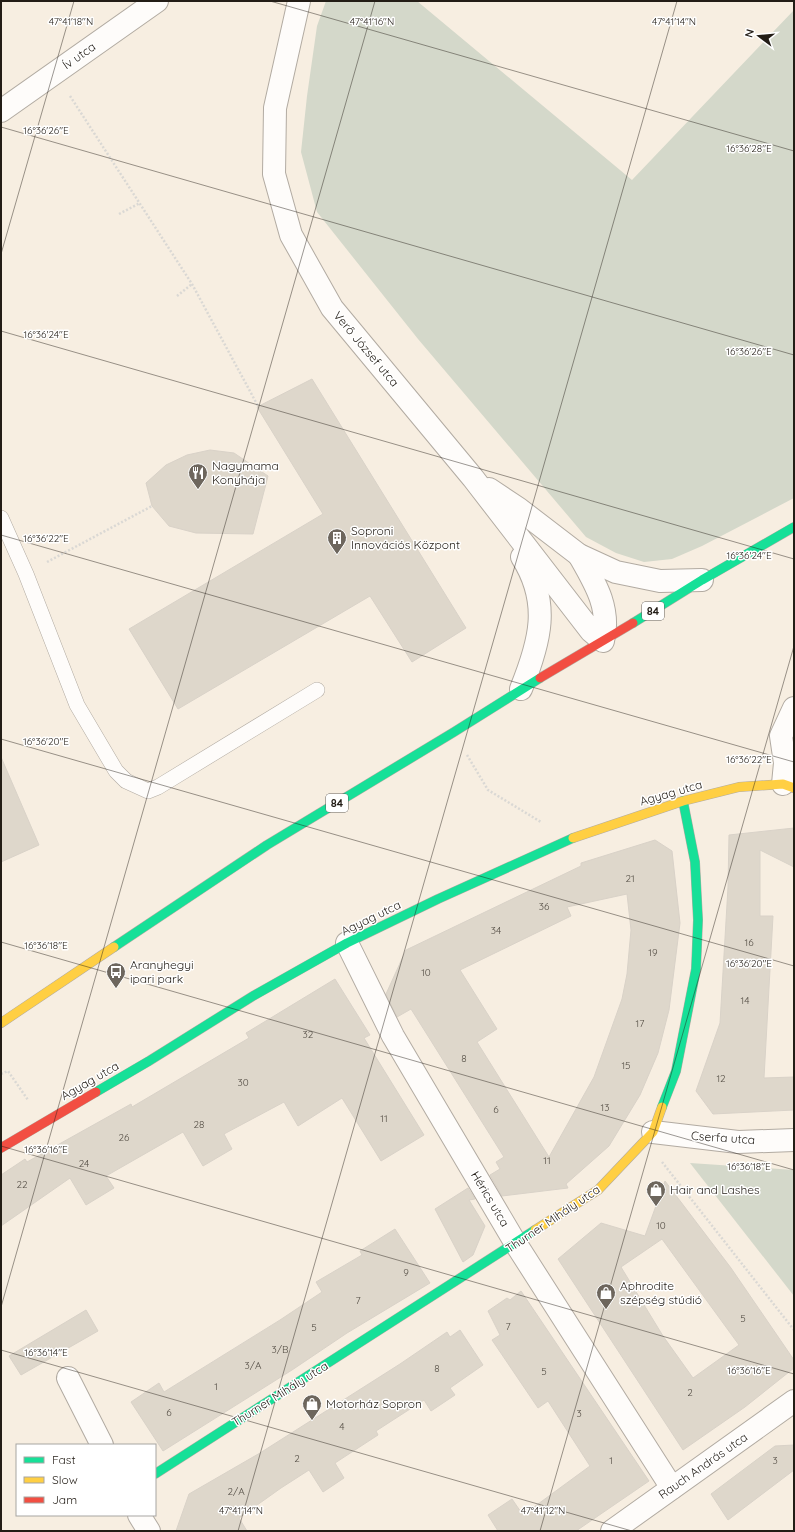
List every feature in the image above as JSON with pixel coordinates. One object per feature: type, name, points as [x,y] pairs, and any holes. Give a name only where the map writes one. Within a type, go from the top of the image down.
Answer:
[{"type":"street","name":"Ív utca","points":[[1,112],[55,72],[157,1]]},
{"type":"street","name":"Verő József utca","points":[[299,1],[275,108],[274,174],[291,235],[332,308],[473,478],[588,626],[603,641]]},
{"type":"street","points":[[473,478],[519,508],[579,555],[616,572],[660,581],[702,580]]},
{"type":"street","points":[[473,478],[528,566],[538,594],[540,625],[538,640],[532,662],[521,689]]},
{"type":"street","name":"84","points":[[1,1022],[267,845],[454,732],[521,689],[702,580],[794,527]]},
{"type":"street","points":[[579,555],[597,588],[603,605],[606,620],[603,641]]},
{"type":"street","points":[[788,786],[781,736],[794,708]]},
{"type":"street","name":"Agyag utca","points":[[1,1148],[149,1061],[253,996],[347,943],[438,899],[572,838],[683,801],[739,787],[788,786]]},
{"type":"street","name":"Thurner Mihály utca","points":[[156,1473],[516,1244],[598,1190],[649,1137],[676,1071],[696,969],[698,920],[695,862],[683,801]]},
{"type":"street","name":"Hérics utca","points":[[347,943],[393,1036],[516,1244],[672,1488]]},
{"type":"street","name":"Cserfa utca","points":[[649,1137],[738,1142],[794,1140]]},
{"type":"street","points":[[68,1378],[101,1444]]},
{"type":"street","name":"Rauch András utca","points":[[612,1531],[793,1404]]},
{"type":"street","points":[[140,1516],[149,1531]]},
{"type":"lane","points":[[1,518],[26,574],[77,705],[116,771],[126,781],[148,790],[174,777],[317,690]]},
{"type":"path","points":[[55,72],[192,284],[258,406]]},
{"type":"path","points":[[119,214],[140,203]]},
{"type":"path","points":[[177,296],[192,284]]},
{"type":"path","points":[[26,574],[152,506]]},
{"type":"path","points":[[454,732],[488,790],[523,812],[572,838]]},
{"type":"path","points":[[1,1074],[8,1071],[43,1122]]},
{"type":"path","points":[[649,1137],[794,1330]]},
{"type":"shaded area","points":[[326,1],[417,1],[632,180],[794,10],[794,498],[702,546],[672,559],[644,562],[616,553],[586,537],[418,339],[317,212],[301,152],[317,26]]},
{"type":"shaded area","points":[[690,1163],[794,1170],[794,1296]]},
{"type":"building","name":"Soproni Innovációs Központ","points":[[312,379],[466,628],[412,662],[370,596],[178,709],[129,629],[323,514],[257,407]]},
{"type":"building","points":[[210,450],[234,453],[268,476],[253,534],[196,533],[169,526],[152,506],[146,483],[166,465],[187,455]]},
{"type":"building","points":[[1,757],[39,845],[1,862]]},
{"type":"building","points":[[794,828],[794,867],[760,850],[760,916],[773,916],[764,1078],[794,1077],[794,1110],[713,1114],[696,1091],[720,1023],[728,887],[729,835]]},
{"type":"building","points":[[655,840],[672,851],[680,923],[669,1010],[658,1053],[640,1095],[609,1146],[566,1184],[568,1188],[502,1196],[490,1175],[500,1169],[496,1162],[504,1157],[411,1009],[397,1017],[386,994],[406,950],[581,866],[581,863]],"holes":[[[627,894],[631,930],[627,974],[622,999],[594,1077],[549,1157],[477,1042],[497,1029],[460,970],[571,916],[567,907]]]},
{"type":"building","points":[[335,979],[370,1035],[364,1038],[424,1135],[381,1161],[342,1098],[298,1126],[284,1102],[224,1134],[232,1149],[203,1166],[183,1132],[106,1176],[114,1188],[86,1205],[70,1178],[1,1226],[1,1175],[25,1159],[27,1162],[131,1104],[132,1107],[249,1038],[246,1033]]},
{"type":"building","points":[[665,1181],[731,1268],[794,1360],[794,1368],[745,1407],[683,1450],[558,1259],[601,1223],[645,1236]],"holes":[[[662,1239],[739,1345],[693,1378],[663,1336],[621,1267]]]},
{"type":"building","points":[[468,1188],[475,1199],[469,1200],[485,1226],[473,1255],[463,1262],[435,1209]]},
{"type":"building","points":[[395,1229],[430,1283],[347,1333],[292,1370],[163,1451],[131,1402],[159,1383],[164,1392],[280,1320],[322,1292],[316,1282],[362,1255],[360,1251]]},
{"type":"building","points":[[521,1291],[649,1481],[576,1531],[498,1531],[488,1515],[512,1499],[523,1515],[590,1466],[548,1401],[538,1408],[492,1340],[500,1335],[488,1311],[507,1298],[510,1300]]},
{"type":"building","points":[[86,1310],[98,1331],[21,1375],[9,1356]]},
{"type":"building","points":[[460,1330],[483,1365],[450,1388],[455,1395],[431,1411],[424,1400],[376,1431],[378,1435],[335,1463],[344,1478],[323,1492],[309,1470],[239,1518],[247,1531],[176,1531],[189,1494],[260,1453],[400,1364],[447,1332],[450,1337]]},
{"type":"building","points":[[794,1445],[794,1470],[728,1520],[711,1494],[775,1446]]},
{"type":"traffic: fast","points":[[633,623],[702,580],[794,527]]},
{"type":"traffic: fast","points":[[114,947],[267,845],[540,678]]},
{"type":"traffic: fast","points":[[662,1107],[676,1071],[696,969],[698,920],[695,862],[683,801]]},
{"type":"traffic: fast","points":[[96,1092],[149,1061],[253,996],[347,943],[438,899],[573,838]]},
{"type":"traffic: fast","points":[[156,1473],[535,1230]]},
{"type":"traffic: slow","points":[[573,838],[683,801],[739,787],[783,784],[794,788]]},
{"type":"traffic: slow","points":[[1,1023],[114,947]]},
{"type":"traffic: slow","points":[[535,1230],[598,1190],[653,1132],[662,1107]]},
{"type":"traffic: jam","points":[[540,678],[633,623]]},
{"type":"traffic: jam","points":[[1,1148],[96,1092]]},
{"type":"place","name":"Nagymama Konyhája","points":[[198,490]]},
{"type":"place","name":"Soproni Innovációs Központ","points":[[337,555]]},
{"type":"place","name":"Aranyhegyi ipari park","points":[[116,989]]},
{"type":"place","name":"Hair and Lashes","points":[[656,1207]]},
{"type":"place","name":"Aphrodite szépség stúdió","points":[[606,1310]]},
{"type":"place","name":"Motorház Sopron","points":[[312,1421]]}]
